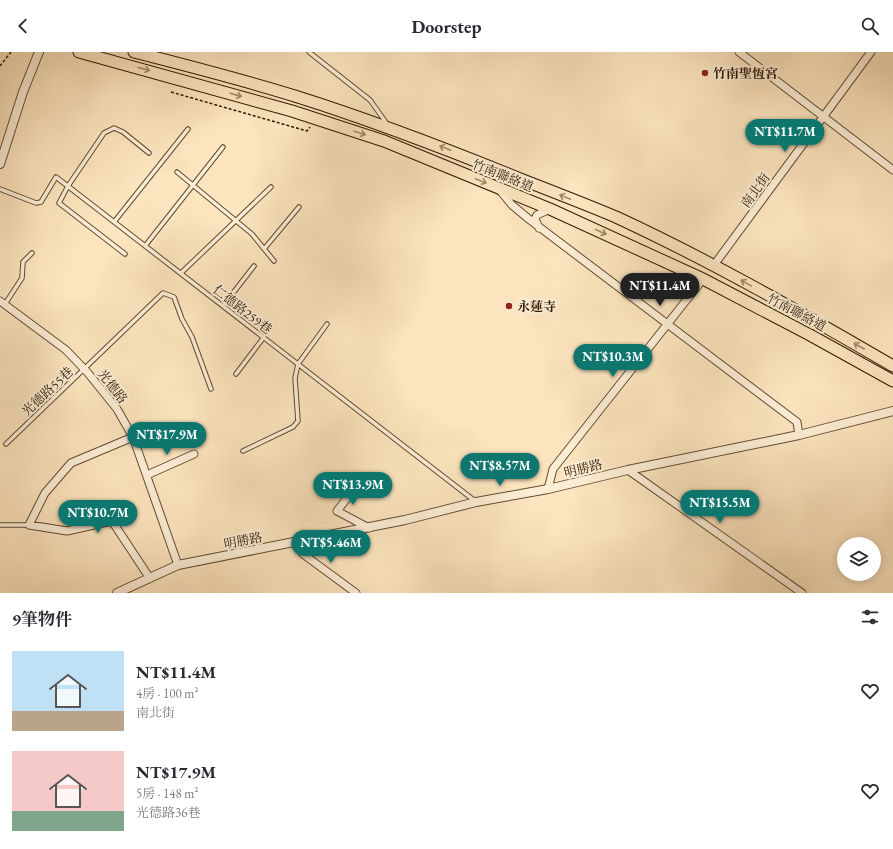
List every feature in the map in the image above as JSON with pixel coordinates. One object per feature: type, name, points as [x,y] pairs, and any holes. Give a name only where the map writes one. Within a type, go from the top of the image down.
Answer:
[{"type":"main road","name":"竹南聯絡道","points":[[79,52],[199,84],[384,141],[550,210],[703,279],[810,335],[893,381]]},
{"type":"main road","name":"竹南聯絡道","points":[[134,52],[205,70],[298,97],[390,128],[438,145],[615,217],[714,265],[814,320],[893,366]]},
{"type":"street","points":[[0,164],[23,92],[39,52]]},
{"type":"street","points":[[739,52],[893,170]]},
{"type":"street","name":"南北街","points":[[714,265],[871,52]]},
{"type":"street","points":[[498,188],[512,205],[539,228],[797,422],[799,435]]},
{"type":"street","points":[[539,228],[536,219],[537,215],[550,210]]},
{"type":"street","points":[[548,489],[553,469],[703,279]]},
{"type":"street","name":"光德路","points":[[2,302],[66,350],[85,370],[116,409],[133,437],[178,565]]},
{"type":"street","name":"明勝路","points":[[117,593],[178,565],[369,528],[476,502],[548,489],[628,470],[799,435],[893,411]]},
{"type":"street","points":[[133,437],[71,464],[45,493],[29,525],[67,531],[112,521],[149,577]]},
{"type":"street","points":[[147,475],[194,454]]},
{"type":"street","points":[[628,470],[802,593]]},
{"type":"street","points":[[362,478],[337,511],[369,528]]},
{"type":"street","points":[[296,542],[303,554],[356,593]]},
{"type":"lane","points":[[309,52],[370,100],[390,128],[384,141]]},
{"type":"lane","points":[[125,254],[59,203],[68,186],[104,133],[114,128],[123,132],[149,153]]},
{"type":"lane","points":[[114,222],[188,128]]},
{"type":"lane","points":[[145,246],[223,147]]},
{"type":"lane","points":[[177,172],[252,234],[274,261]]},
{"type":"lane","name":"仁德路259巷","points":[[0,189],[36,203],[41,202],[56,177],[476,502]]},
{"type":"lane","points":[[181,273],[271,187]]},
{"type":"lane","points":[[264,249],[299,207]]},
{"type":"lane","points":[[2,302],[22,278],[23,262],[32,253]]},
{"type":"lane","points":[[223,306],[254,266]]},
{"type":"lane","name":"光德路55巷","points":[[6,444],[85,370],[163,293],[174,297],[182,319],[192,337],[211,389]]},
{"type":"lane","points":[[243,451],[293,427],[298,421],[296,378],[298,364],[327,324]]},
{"type":"lane","points":[[236,374],[264,337]]},
{"type":"lane","points":[[0,525],[29,525]]},
{"type":"path","points":[[0,66],[11,52]]},
{"type":"path","points":[[171,92],[307,131],[316,119]]},
{"type":"place","name":"竹南聖恆宮","points":[[705,73]]},
{"type":"place","name":"永蓮寺","points":[[509,306]]}]
